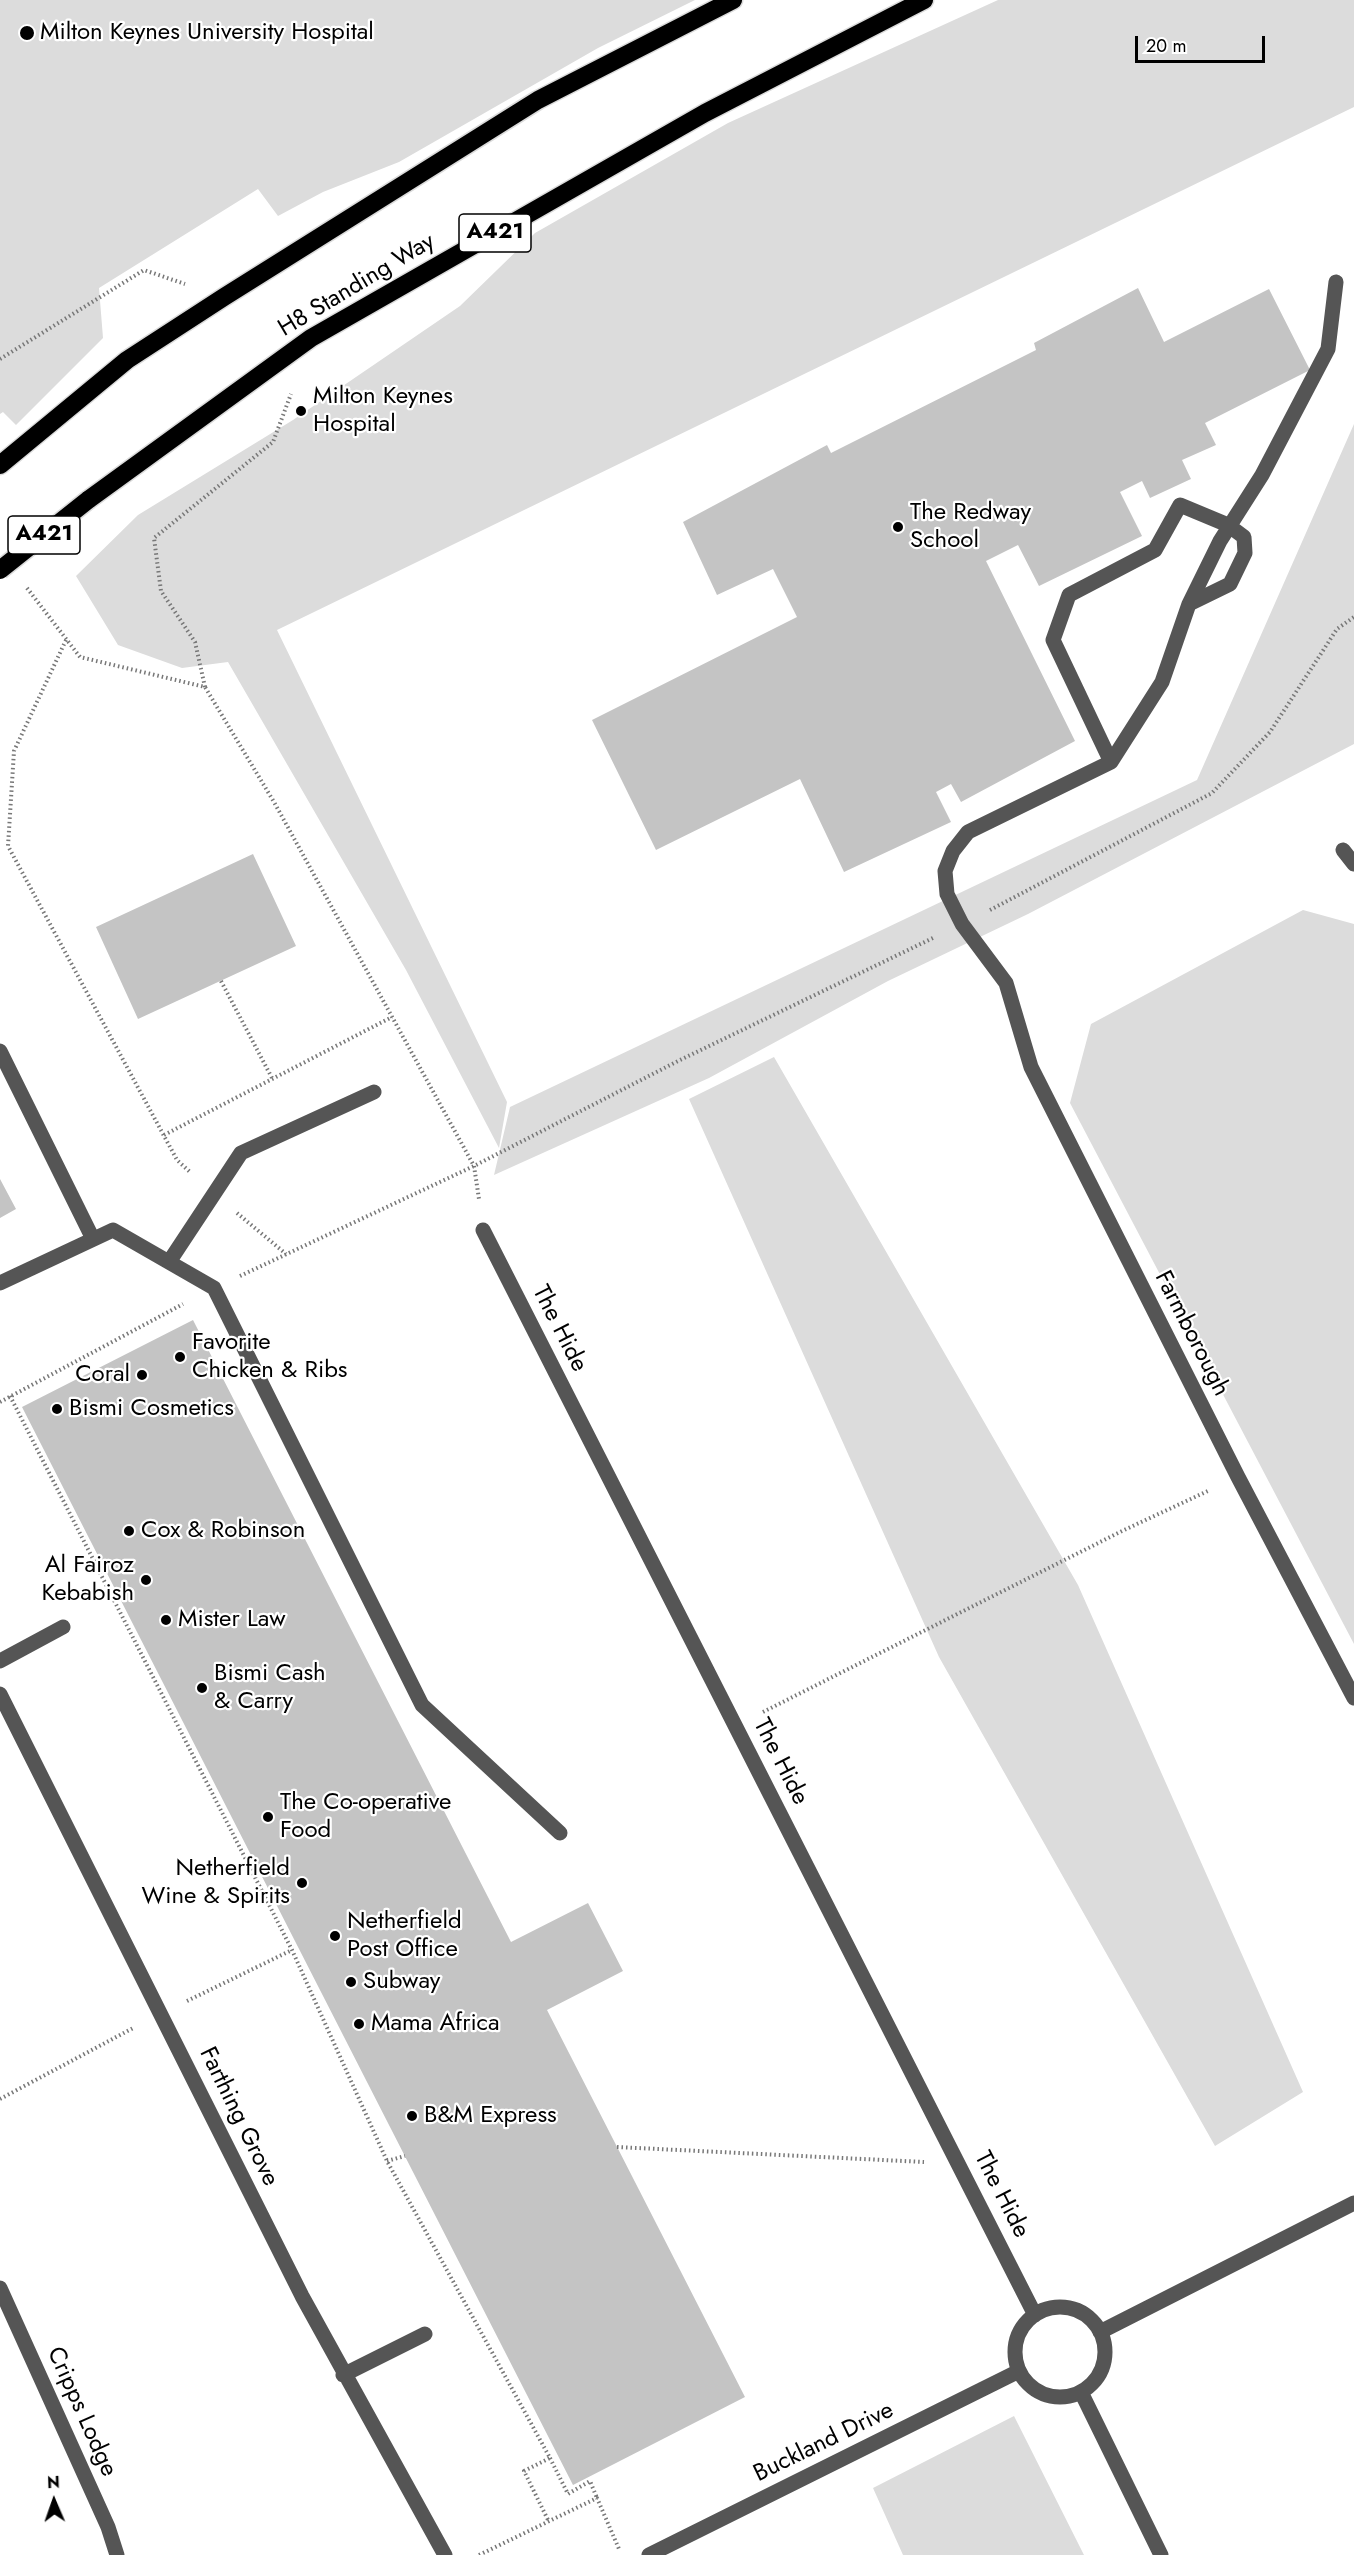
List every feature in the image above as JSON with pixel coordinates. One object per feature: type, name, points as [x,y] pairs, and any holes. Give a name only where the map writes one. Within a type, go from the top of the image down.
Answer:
[{"type":"highway","points":[[0,465],[127,360],[224,297],[537,100],[733,0]]},
{"type":"highway","name":"H8 Standing Way","points":[[0,570],[88,500],[311,338],[705,112],[924,0]]},
{"type":"street","points":[[962,924],[947,894],[945,871],[953,851],[968,832],[1111,762],[1162,682],[1189,604],[1228,525],[1262,475],[1328,349],[1336,282]]},
{"type":"street","points":[[1111,762],[1053,640],[1069,595],[1155,550],[1180,505],[1228,525],[1245,537],[1245,553],[1239,571],[1230,584],[1189,604]]},
{"type":"street","points":[[1343,850],[1354,864]]},
{"type":"street","name":"Farmborough","points":[[962,924],[1006,983],[1031,1067],[1238,1477],[1354,1698]]},
{"type":"street","points":[[0,1051],[93,1239]]},
{"type":"street","points":[[169,1262],[241,1153],[374,1092]]},
{"type":"street","points":[[0,1283],[113,1230],[214,1288],[422,1705],[560,1833]]},
{"type":"street","name":"The Hide","points":[[483,1230],[1035,2315]]},
{"type":"street","points":[[0,1660],[63,1627]]},
{"type":"street","name":"Farthing Grove","points":[[0,1694],[343,2375],[445,2555]]},
{"type":"street","points":[[1100,2332],[1354,2204]]},
{"type":"street","name":"Cripps Lodge","points":[[0,2288],[108,2527],[117,2555]]},
{"type":"street","points":[[1064,2308],[1079,2312],[1091,2320],[1100,2332],[1105,2345],[1103,2366],[1092,2384],[1081,2392],[1068,2397],[1052,2397],[1038,2392],[1027,2383],[1019,2371],[1015,2346],[1026,2323],[1035,2315],[1049,2309],[1064,2308]]},
{"type":"street","points":[[343,2375],[424,2334]]},
{"type":"street","name":"Buckland Drive","points":[[649,2555],[1019,2371]]},
{"type":"street","points":[[1081,2392],[1161,2555]]},
{"type":"path","points":[[0,359],[144,270],[224,297]]},
{"type":"path","points":[[292,390],[273,442],[154,538],[161,591],[195,642],[205,687],[274,802],[474,1166]]},
{"type":"path","points":[[20,579],[80,657],[205,687]]},
{"type":"path","points":[[0,1402],[214,1288],[474,1166],[678,1061],[962,924],[1212,793],[1270,732],[1336,629],[1354,617]]},
{"type":"path","points":[[66,640],[14,751],[8,846],[177,1160],[286,1254]]},
{"type":"path","points":[[221,981],[272,1078]]},
{"type":"path","points":[[164,1135],[392,1017]]},
{"type":"path","points":[[10,1395],[292,1950],[387,2161],[568,2494],[590,2481],[621,2555]]},
{"type":"path","points":[[736,1726],[1122,1531],[1238,1477]]},
{"type":"path","points":[[616,2147],[960,2164]]},
{"type":"path","points":[[387,2161],[405,2156]]},
{"type":"path","points":[[549,2522],[524,2471],[550,2458]]},
{"type":"path","points":[[479,2555],[597,2498]]},
{"type":"shaded area","points":[[0,0],[695,0],[598,48],[399,162],[323,192],[278,216],[258,189],[99,288],[103,338],[16,425],[3,412],[0,414]]},
{"type":"shaded area","points":[[998,0],[1354,0],[1354,107],[277,630],[507,1102],[499,1148],[406,970],[228,662],[182,668],[118,645],[76,576],[138,515],[293,420],[460,306],[535,233],[728,123]]},
{"type":"shaded area","points":[[1354,424],[1354,744],[1028,914],[888,981],[709,1078],[494,1175],[510,1107],[1197,780]]},
{"type":"shaded area","points":[[1303,910],[1354,924],[1354,1644],[1070,1103],[1091,1024]]},
{"type":"shaded area","points":[[774,1057],[1078,1585],[1303,2092],[1215,2146],[939,1657],[689,1099]]},
{"type":"shaded area","points":[[1014,2416],[1084,2555],[903,2555],[873,2488]]},
{"type":"building","points":[[1138,288],[1164,342],[1269,289],[1310,370],[1205,423],[1216,445],[1182,460],[1191,479],[1150,498],[1142,481],[1120,492],[1142,536],[1039,586],[1018,545],[986,561],[1075,741],[961,802],[951,784],[936,792],[951,822],[844,872],[800,779],[656,850],[592,720],[797,617],[773,569],[717,595],[683,522],[827,445],[831,453],[1036,350],[1034,343]]},
{"type":"building","points":[[253,854],[296,946],[138,1019],[96,927]]},
{"type":"building","points":[[0,1179],[16,1209],[0,1218]]},
{"type":"building","points":[[193,1320],[511,1942],[588,1903],[623,1971],[547,2010],[745,2397],[573,2485],[22,1407]]},
{"type":"place","name":"Milton Keynes University Hospital","points":[[27,33]]},
{"type":"place","name":"Milton Keynes Hospital","points":[[301,411]]},
{"type":"place","name":"The Redway School","points":[[898,527]]},
{"type":"place","name":"Favorite Chicken & Ribs","points":[[180,1357]]},
{"type":"place","name":"Coral","points":[[142,1375]]},
{"type":"place","name":"Bismi Cosmetics","points":[[57,1409]]},
{"type":"place","name":"Cox & Robinson","points":[[129,1531]]},
{"type":"place","name":"Al Fairoz Kebabish","points":[[146,1580]]},
{"type":"place","name":"Mister Law","points":[[166,1620]]},
{"type":"place","name":"Bismi Cash & Carry","points":[[202,1688]]},
{"type":"place","name":"The Co-operative Food","points":[[268,1817]]},
{"type":"place","name":"Netherfield Wine & Spirits","points":[[302,1883]]},
{"type":"place","name":"Netherfield Post Office","points":[[335,1936]]},
{"type":"place","name":"Subway","points":[[351,1982]]},
{"type":"place","name":"Mama Africa","points":[[359,2024]]},
{"type":"place","name":"B&M Express","points":[[412,2116]]}]
